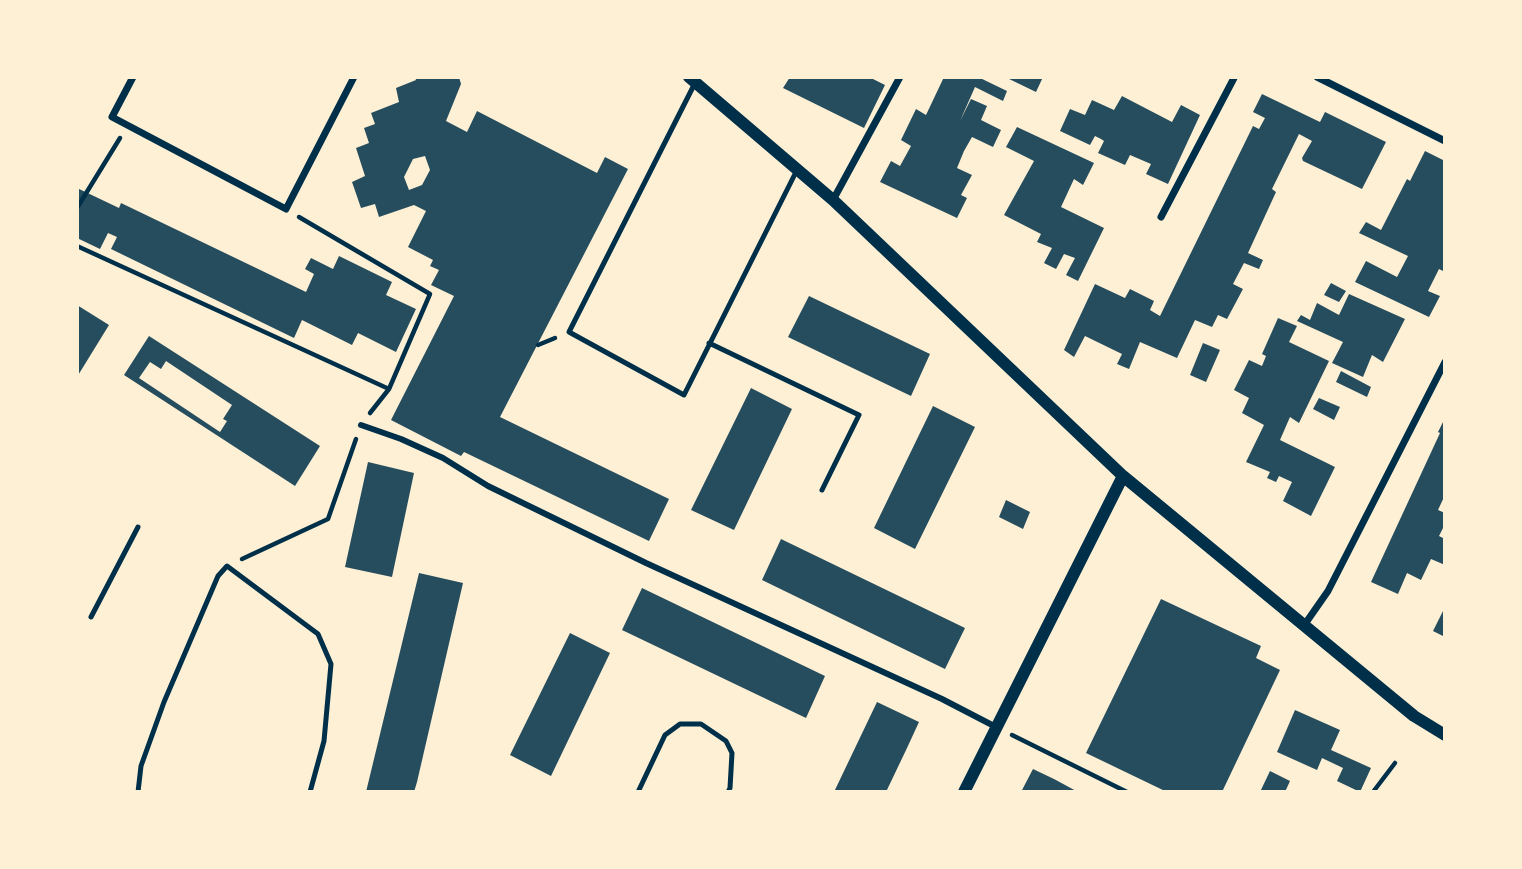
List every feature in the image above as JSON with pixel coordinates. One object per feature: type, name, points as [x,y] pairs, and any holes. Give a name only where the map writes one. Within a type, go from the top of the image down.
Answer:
[{"type":"street","points":[[132,77],[112,117],[286,209],[354,77]]},
{"type":"street","points":[[833,200],[900,77]]},
{"type":"street","points":[[1161,217],[1232,77]]},
{"type":"street","points":[[1317,77],[1445,141]]},
{"type":"street","points":[[692,80],[833,200],[1122,476],[1414,716],[1445,735]]},
{"type":"street","points":[[1305,624],[1328,591],[1444,365]]},
{"type":"street","points":[[361,425],[443,458],[488,486],[646,563],[942,698],[996,727]]},
{"type":"street","points":[[964,792],[1122,476]]},
{"type":"lane","points":[[692,80],[569,332],[684,395],[798,169]]},
{"type":"lane","points":[[709,343],[859,415],[822,490]]},
{"type":"lane","points":[[91,617],[138,527]]},
{"type":"lane","points":[[138,792],[141,766],[164,702],[218,576],[227,566],[318,634],[331,664],[324,741],[310,792]]},
{"type":"lane","points":[[638,792],[665,735],[680,724],[701,724],[726,741],[732,753],[728,792]]},
{"type":"path","points":[[77,208],[127,125]]},
{"type":"path","points":[[227,566],[328,519],[361,425],[389,389],[430,294],[286,209]]},
{"type":"path","points":[[77,246],[389,389]]},
{"type":"path","points":[[996,727],[1127,792]]},
{"type":"path","points":[[1373,792],[1395,763]]},
{"type":"building","points":[[415,77],[459,77],[461,84],[446,121],[467,132],[477,111],[597,173],[605,157],[628,169],[500,417],[669,499],[649,541],[464,452],[461,456],[391,420],[454,296],[431,285],[439,270],[430,266],[433,260],[408,247],[426,211],[414,205],[379,217],[375,204],[361,208],[352,182],[365,176],[356,148],[369,143],[364,128],[375,124],[371,113],[399,102],[396,88],[416,80]],"holes":[[[425,156],[430,170],[422,185],[409,190],[404,177],[413,159]]]},
{"type":"building","points":[[790,77],[874,77],[873,79],[885,85],[864,128],[783,88]]},
{"type":"building","points":[[944,77],[978,77],[1007,91],[1003,101],[975,87],[960,121],[971,99],[987,106],[981,120],[1001,130],[993,147],[972,137],[964,151],[957,168],[972,175],[961,195],[967,198],[957,218],[880,182],[891,161],[900,166],[911,146],[901,140],[916,109],[926,115]]},
{"type":"building","points":[[1005,77],[1043,77],[1036,92]]},
{"type":"building","points":[[1262,94],[1320,122],[1325,112],[1386,142],[1362,189],[1303,161],[1302,158],[1312,141],[1299,134],[1272,189],[1276,192],[1248,253],[1263,260],[1259,269],[1244,263],[1233,284],[1243,289],[1227,319],[1218,315],[1212,327],[1195,320],[1177,358],[1140,342],[1129,369],[1117,364],[1122,354],[1085,336],[1074,357],[1064,350],[1095,284],[1125,298],[1130,289],[1154,301],[1150,310],[1160,316],[1253,126],[1259,129],[1265,118],[1253,112]]},
{"type":"building","points":[[1122,96],[1172,122],[1181,105],[1200,115],[1168,184],[1146,174],[1151,164],[1130,155],[1125,165],[1098,153],[1104,141],[1095,136],[1090,145],[1060,131],[1070,109],[1085,115],[1092,100],[1114,110]]},
{"type":"building","points":[[1017,127],[1094,163],[1083,185],[1074,179],[1061,207],[1104,228],[1078,281],[1066,275],[1075,258],[1064,254],[1056,269],[1044,263],[1052,248],[1037,242],[1041,234],[1004,215],[1034,161],[1006,147]]},
{"type":"building","points":[[1425,151],[1445,161],[1445,272],[1439,269],[1428,291],[1440,296],[1429,317],[1355,282],[1366,261],[1397,277],[1408,256],[1359,233],[1366,222],[1381,230],[1407,179],[1410,181]]},
{"type":"building","points":[[77,188],[119,208],[121,203],[306,292],[314,274],[305,269],[311,258],[333,269],[339,256],[392,282],[386,295],[416,309],[396,352],[358,333],[352,345],[302,320],[294,338],[111,249],[117,237],[108,233],[100,249],[77,238]]},
{"type":"building","points":[[1331,283],[1346,291],[1339,302],[1324,295]]},
{"type":"building","points":[[1349,294],[1405,319],[1383,362],[1372,355],[1363,377],[1332,363],[1343,342],[1297,321],[1301,315],[1310,320],[1317,303],[1339,315]]},
{"type":"building","points":[[809,296],[930,354],[911,396],[788,337]]},
{"type":"building","points":[[77,305],[109,325],[77,377]]},
{"type":"building","points":[[1278,318],[1297,326],[1289,342],[1329,361],[1299,423],[1290,417],[1280,440],[1335,467],[1311,516],[1283,501],[1292,482],[1279,476],[1276,482],[1267,478],[1270,472],[1246,462],[1264,425],[1242,413],[1249,398],[1234,390],[1249,360],[1262,366],[1266,356],[1262,354]]},
{"type":"building","points":[[149,336],[320,446],[295,486],[124,375]],"holes":[[[166,361],[232,405],[223,419],[227,421],[220,432],[139,378],[150,362],[161,369]]]},
{"type":"building","points":[[1203,343],[1220,350],[1206,382],[1190,375]]},
{"type":"building","points":[[1341,371],[1371,387],[1367,397],[1336,382]]},
{"type":"building","points":[[751,388],[792,409],[734,530],[691,510]]},
{"type":"building","points":[[1319,398],[1340,407],[1334,420],[1313,409]]},
{"type":"building","points":[[933,406],[975,427],[915,549],[874,528]]},
{"type":"building","points":[[1445,418],[1445,495],[1438,510],[1445,513],[1445,524],[1439,536],[1445,539],[1445,565],[1431,559],[1421,580],[1407,573],[1398,594],[1371,582]]},
{"type":"building","points":[[368,462],[414,473],[392,577],[345,567]]},
{"type":"building","points":[[1006,500],[1030,512],[1023,529],[999,517]]},
{"type":"building","points":[[781,539],[965,628],[945,669],[762,580]]},
{"type":"building","points":[[419,573],[463,583],[417,782],[414,792],[366,792]]},
{"type":"building","points":[[642,588],[825,676],[806,718],[622,630]]},
{"type":"building","points":[[1161,599],[1261,646],[1256,658],[1280,670],[1222,792],[1167,792],[1086,753]]},
{"type":"building","points":[[1445,607],[1445,637],[1433,631]]},
{"type":"building","points":[[570,633],[610,653],[551,776],[510,755]]},
{"type":"building","points":[[877,702],[919,722],[886,792],[834,792]]},
{"type":"building","points":[[1295,710],[1340,730],[1331,750],[1371,768],[1360,792],[1337,781],[1343,768],[1322,758],[1317,770],[1277,752]]},
{"type":"building","points":[[1033,769],[1054,779],[1078,792],[1021,792]]},
{"type":"building","points":[[1270,771],[1290,781],[1285,792],[1260,792]]}]
